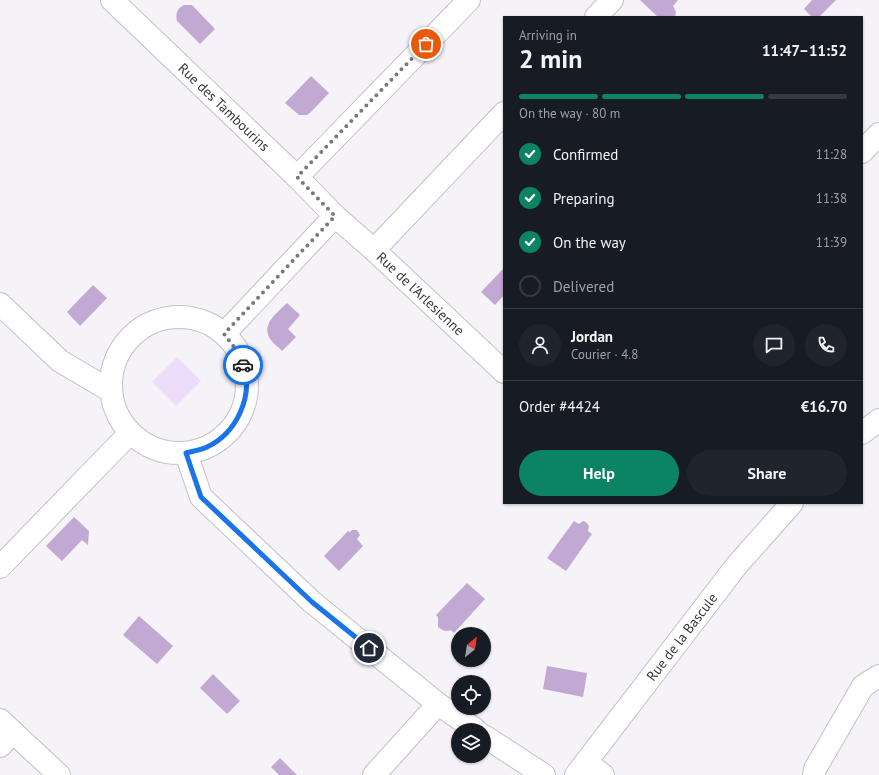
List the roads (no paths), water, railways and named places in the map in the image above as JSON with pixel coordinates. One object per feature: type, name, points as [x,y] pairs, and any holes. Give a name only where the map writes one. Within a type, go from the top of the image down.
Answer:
[{"type":"street","name":"Rue des Tambourins","points":[[112,0],[297,177],[335,216]]},
{"type":"street","points":[[297,177],[469,0]]},
{"type":"street","points":[[597,16],[612,0]]},
{"type":"street","points":[[374,250],[503,114]]},
{"type":"street","points":[[863,151],[879,134]]},
{"type":"street","points":[[224,334],[335,216]]},
{"type":"street","name":"Rue de l'Arlesienne","points":[[335,216],[374,250],[503,371]]},
{"type":"street","points":[[0,304],[60,361],[111,391]]},
{"type":"street","points":[[182,317],[204,322],[224,334],[238,352],[246,373],[246,395],[239,416],[226,434],[208,447],[186,453],[166,452],[147,445],[130,433],[117,414],[111,391],[112,368],[122,347],[138,330],[158,320],[182,317]]},
{"type":"street","points":[[863,432],[879,420]]},
{"type":"street","points":[[0,567],[130,433]]},
{"type":"street","points":[[186,453],[201,497],[312,602],[438,704],[466,723]]},
{"type":"street","name":"Rue de la Bascule","points":[[588,771],[737,565],[791,504]]},
{"type":"street","points":[[814,775],[815,769],[863,686],[879,676]]},
{"type":"street","points":[[374,775],[438,704]]},
{"type":"street","points":[[4,733],[59,775]]},
{"type":"street","points":[[491,741],[544,775]]}]
